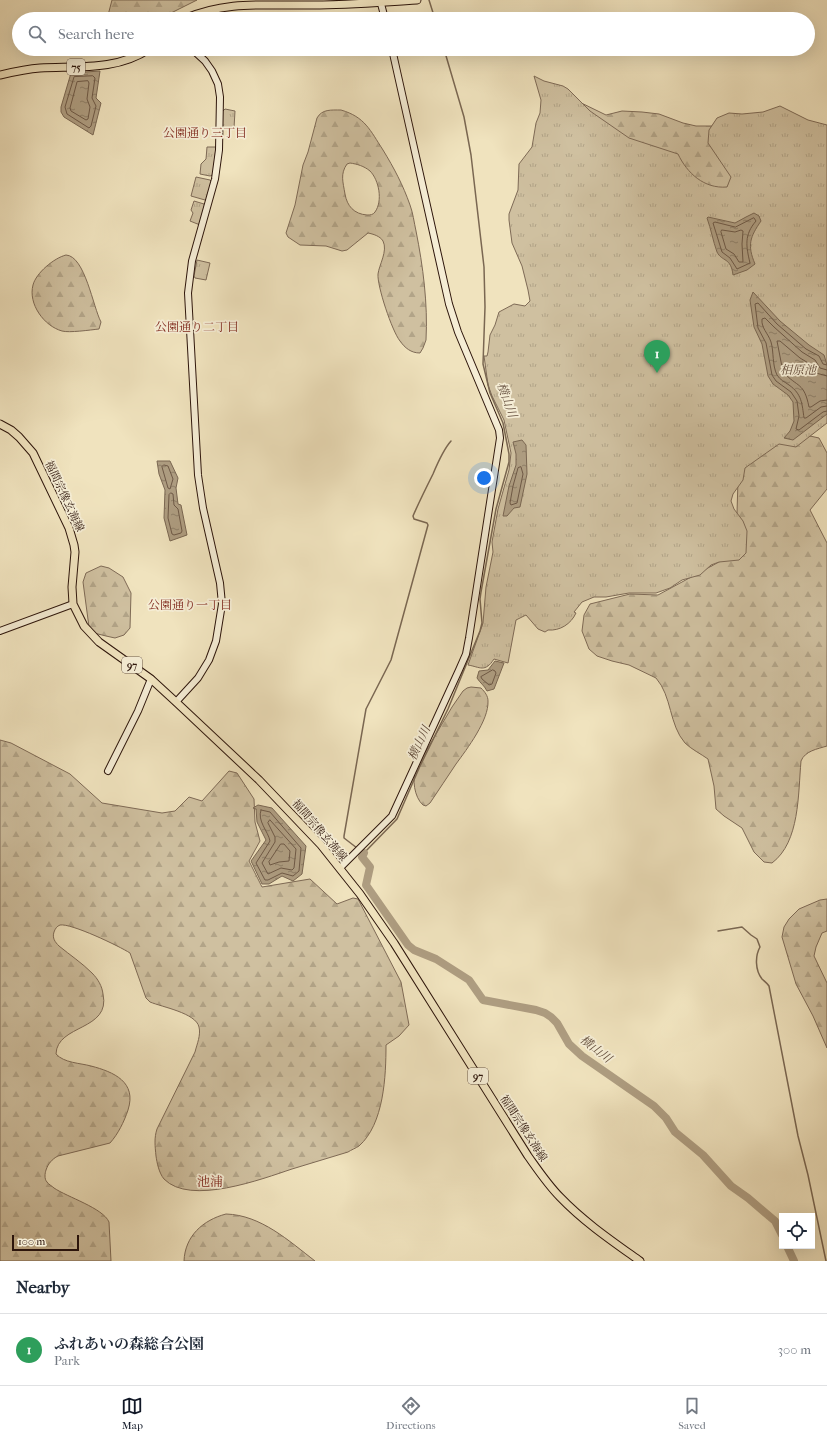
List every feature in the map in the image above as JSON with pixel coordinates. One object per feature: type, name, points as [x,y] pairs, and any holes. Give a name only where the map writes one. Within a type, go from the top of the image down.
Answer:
[{"type":"main road","points":[[197,12],[208,6],[230,0],[249,0],[312,6],[417,0]]},
{"type":"main road","name":"75","points":[[0,75],[40,68],[104,66],[126,60],[134,56]]},
{"type":"main road","name":"福間宗像玄海線","points":[[0,424],[11,430],[19,437],[33,453],[69,528],[75,552],[71,605],[84,626],[93,637],[151,679],[176,702],[281,802],[321,845],[360,894],[394,942],[524,1150],[542,1176],[560,1197],[590,1224],[640,1261]]},
{"type":"street","points":[[381,1],[383,12]]},
{"type":"street","points":[[176,702],[198,678],[209,660],[216,641],[222,604],[220,582],[203,508],[198,475],[188,293],[192,261],[213,188],[219,144],[220,97],[218,84],[212,71],[200,56]]},
{"type":"street","points":[[340,868],[392,816],[466,654],[500,438],[499,430],[458,332],[449,304],[394,56]]},
{"type":"street","points":[[0,631],[71,605]]},
{"type":"street","points":[[108,771],[138,711],[151,679]]},
{"type":"green space","points":[[112,0],[197,0],[173,12],[109,12]]},
{"type":"green space","points":[[534,76],[568,89],[590,111],[629,138],[678,154],[686,167],[697,178],[719,187],[727,187],[731,177],[708,143],[709,130],[717,118],[729,113],[742,114],[763,112],[780,106],[808,120],[827,125],[827,423],[796,447],[779,444],[745,468],[743,480],[733,494],[731,501],[747,531],[746,553],[739,560],[719,562],[711,565],[700,575],[682,580],[670,588],[656,593],[629,593],[606,597],[594,597],[582,602],[574,612],[576,613],[574,617],[561,628],[548,630],[545,632],[538,629],[526,615],[516,620],[508,663],[494,659],[485,668],[479,668],[468,665],[483,623],[486,587],[493,552],[492,542],[498,509],[509,470],[511,453],[504,420],[488,385],[484,356],[487,356],[490,335],[499,312],[514,304],[525,306],[530,301],[522,266],[512,243],[509,214],[518,190],[519,164],[532,147],[536,123],[540,113],[541,100]]},
{"type":"green space","points":[[567,96],[606,115],[622,111],[642,112],[659,114],[696,126],[735,126],[801,434],[819,438],[827,453],[827,489],[810,510],[827,543],[827,746],[815,749],[808,753],[801,761],[798,802],[793,830],[788,843],[781,854],[772,863],[764,862],[754,852],[742,828],[716,809],[714,786],[708,759],[687,745],[680,736],[665,693],[656,678],[629,665],[597,656],[589,649],[582,631],[584,615],[590,604],[630,594],[658,595],[730,556],[736,548],[739,445]]},
{"type":"green space","points":[[225,109],[235,111],[234,128],[224,128],[222,126],[222,112]]},
{"type":"green space","points":[[330,110],[341,110],[356,116],[370,130],[395,170],[411,208],[421,258],[426,299],[426,340],[420,353],[411,351],[402,344],[393,328],[386,308],[378,280],[384,249],[383,241],[380,238],[368,233],[347,250],[342,251],[326,246],[300,245],[288,237],[286,233],[295,205],[303,165],[317,118],[321,113]],"holes":[[[350,163],[368,169],[376,180],[379,191],[379,202],[375,212],[372,214],[367,215],[358,213],[352,209],[347,202],[343,186],[343,171],[347,164]]]},
{"type":"green space","points":[[207,147],[216,147],[213,175],[210,176],[200,174],[201,164],[206,159]]},
{"type":"green space","points":[[196,177],[210,180],[212,182],[205,200],[191,196]]},
{"type":"green space","points":[[194,201],[204,204],[205,206],[200,225],[190,221],[193,213],[191,210]]},
{"type":"green space","points":[[66,255],[73,258],[78,264],[88,283],[101,322],[99,329],[74,332],[62,331],[49,324],[35,307],[32,292],[35,280],[46,267],[56,259]]},
{"type":"green space","points":[[197,260],[210,263],[206,280],[195,278],[194,276]]},
{"type":"green space","points":[[101,566],[109,568],[123,577],[131,593],[130,628],[124,635],[115,638],[94,633],[89,627],[83,582],[86,573]]},
{"type":"green space","points":[[471,687],[481,688],[487,696],[488,701],[485,717],[471,742],[430,803],[426,806],[423,805],[420,802],[415,788],[414,777],[416,768],[452,707],[463,691]]},
{"type":"green space","points":[[0,740],[11,743],[70,774],[102,803],[162,813],[175,811],[189,797],[202,801],[229,771],[237,773],[254,799],[255,822],[260,841],[249,861],[262,887],[310,879],[337,904],[353,898],[358,899],[401,982],[409,1025],[399,1036],[386,1045],[384,1085],[379,1113],[367,1137],[359,1146],[348,1152],[263,1179],[226,1188],[191,1190],[176,1187],[164,1179],[156,1159],[156,1132],[195,1052],[199,1036],[199,1027],[197,1022],[185,1014],[150,1002],[146,998],[130,953],[84,931],[66,925],[60,925],[54,931],[54,940],[96,978],[101,985],[103,1006],[99,1015],[92,1021],[65,1037],[59,1044],[56,1054],[68,1061],[100,1068],[115,1075],[126,1085],[130,1100],[123,1123],[116,1136],[110,1143],[58,1156],[52,1160],[48,1166],[45,1178],[46,1181],[54,1188],[100,1212],[109,1222],[111,1261],[0,1261]]},
{"type":"green space","points":[[827,899],[827,931],[822,933],[814,956],[827,983],[827,1048],[813,1016],[796,984],[782,937],[784,927],[789,919],[799,909],[820,900]]},
{"type":"green space","points":[[226,1214],[239,1215],[263,1224],[274,1230],[315,1261],[184,1261],[188,1244],[197,1230],[210,1220]]},
{"type":"water","points":[[100,71],[96,98],[101,103],[93,135],[64,117],[61,112],[61,107],[71,73]]},
{"type":"water","points":[[754,213],[759,216],[761,221],[754,232],[750,246],[755,264],[747,270],[733,275],[732,269],[728,262],[717,252],[707,218],[735,223]]},
{"type":"water","name":"相原池","points":[[753,292],[780,321],[809,345],[824,355],[827,365],[827,414],[793,440],[784,438],[790,431],[794,421],[793,402],[788,395],[773,384],[768,376],[762,344],[754,327],[750,300]]},
{"type":"water","points":[[522,440],[526,445],[527,474],[520,507],[514,508],[507,516],[503,516],[509,486],[516,465],[516,454],[513,442]]},
{"type":"water","points":[[157,461],[170,461],[178,478],[176,488],[178,504],[181,505],[187,535],[170,541],[164,518],[165,490],[159,474]]},
{"type":"water","points":[[495,661],[504,663],[494,689],[487,691],[477,678],[479,671],[488,670]]},
{"type":"water","points":[[258,805],[272,808],[306,846],[302,874],[293,881],[282,876],[269,884],[262,884],[251,861],[266,840],[257,822],[256,809],[253,808]]},
{"type":"waterway","name":"横山川","points":[[429,0],[433,12]]},
{"type":"waterway","name":"横山川","points":[[360,850],[364,853],[397,819],[420,766],[448,709],[480,631],[482,623],[480,599],[481,592],[496,509],[509,462],[509,454],[503,423],[490,393],[483,364],[485,307],[484,267],[471,155],[464,117],[446,56]]},
{"type":"waterway","points":[[357,848],[344,838],[344,836],[366,709],[391,660],[428,525],[427,523],[414,519],[413,516],[441,456],[451,441]]},
{"type":"waterway","name":"横山川","points":[[364,853],[362,857],[370,867],[366,885],[408,945],[414,950],[436,959],[469,980],[483,1000],[536,1010],[551,1017],[557,1023],[569,1044],[582,1056],[654,1106],[666,1118],[675,1132],[703,1155],[731,1186],[775,1221],[779,1229]]},
{"type":"waterway","points":[[718,931],[742,927],[757,939],[760,947],[758,951],[757,967],[762,979],[769,986],[798,1136],[808,1175],[826,1261]]},
{"type":"waterway","name":"横山川","points":[[788,1249],[794,1261]]},
{"type":"place","name":"ふれあいの森総合公園","points":[[657,373]]},
{"type":"district","name":"公園通り三丁目","points":[[205,133]]},
{"type":"district","name":"公園通り二丁目","points":[[197,327]]},
{"type":"district","name":"公園通り一丁目","points":[[190,605]]},
{"type":"district","name":"池浦","points":[[210,1181]]}]
